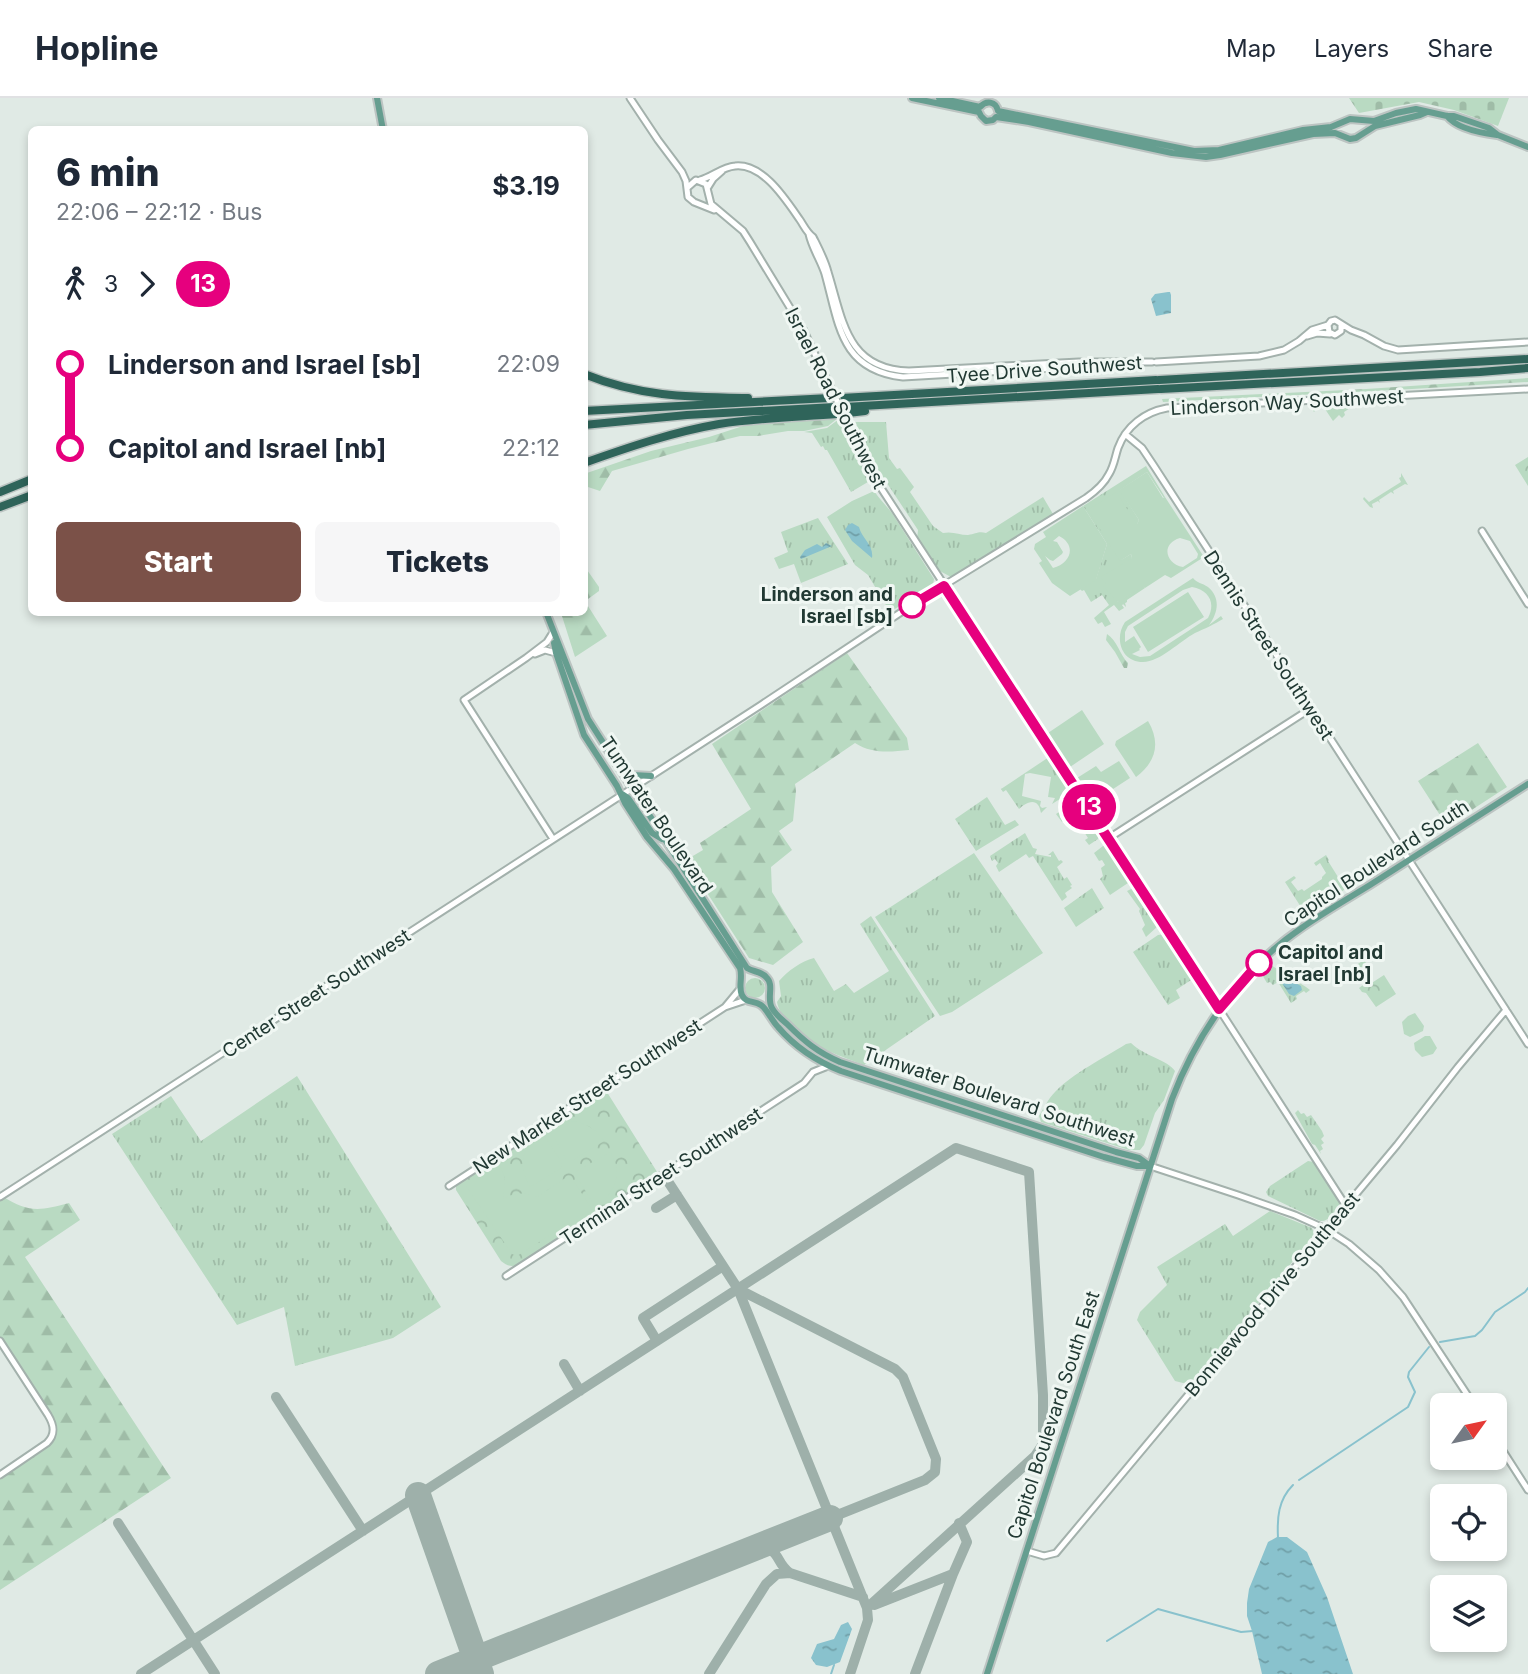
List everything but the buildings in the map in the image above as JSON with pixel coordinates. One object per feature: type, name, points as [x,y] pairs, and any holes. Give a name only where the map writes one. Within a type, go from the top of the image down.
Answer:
[{"type":"highway","points":[[846,414],[1159,385],[1528,359]]},
{"type":"highway","points":[[841,398],[1528,368]]},
{"type":"highway","points":[[588,375],[620,387],[668,396],[826,398],[588,411]]},
{"type":"highway","points":[[588,425],[687,415],[836,410],[718,425],[661,437],[588,462]]},
{"type":"highway","points":[[0,492],[28,481]]},
{"type":"highway","points":[[0,507],[28,496]]},
{"type":"main road","points":[[377,98],[382,126]]},
{"type":"main road","points":[[912,98],[980,110]]},
{"type":"main road","points":[[940,98],[980,110]]},
{"type":"main road","points":[[990,102],[996,105],[997,114],[993,120],[986,121],[980,110],[985,103],[990,102]]},
{"type":"main road","points":[[997,114],[1201,152],[1227,149],[1303,130],[1331,127],[1347,120],[1374,121],[1412,109],[1454,116],[1489,128],[1498,135],[1528,147]]},
{"type":"main road","points":[[997,114],[1163,151],[1198,156],[1220,155],[1313,134],[1339,133],[1356,138],[1375,126],[1427,112]]},
{"type":"main road","points":[[1356,119],[1362,125],[1361,134]]},
{"type":"main road","points":[[1347,120],[1342,128],[1347,137]]},
{"type":"main road","name":"Tumwater Boulevard","points":[[547,616],[588,719],[747,968],[755,972]]},
{"type":"main road","name":"Tumwater Boulevard","points":[[549,621],[556,653],[584,734],[647,837],[674,869],[740,968],[742,979]]},
{"type":"main road","points":[[618,766],[633,775],[651,776]]},
{"type":"main road","name":"Capitol Boulevard South","points":[[1150,1166],[1184,1067],[1219,1009],[1257,965],[1280,944],[1326,912],[1528,784]]},
{"type":"main road","points":[[622,794],[628,798],[652,833],[665,840]]},
{"type":"main road","points":[[755,972],[769,979],[770,1004],[776,1019],[763,1007],[746,1000],[740,989],[742,979],[755,972]]},
{"type":"main road","points":[[755,1003],[770,994]]},
{"type":"main road","name":"Tumwater Boulevard Southwest","points":[[776,1019],[791,1041],[828,1066],[1104,1157],[1137,1166],[1150,1166]]},
{"type":"main road","name":"Tumwater Boulevard Southwest","points":[[776,1019],[818,1051],[840,1062],[1139,1158],[1150,1166]]},
{"type":"main road","name":"Capitol Boulevard South East","points":[[987,1674],[1150,1166]]},
{"type":"street","points":[[631,98],[685,177],[688,197],[695,202]]},
{"type":"street","points":[[673,160],[690,175],[706,184],[708,191]]},
{"type":"street","name":"Tyee Drive Southwest","points":[[699,180],[724,169],[742,166],[760,172],[813,237],[827,268],[848,335],[864,356],[887,369],[909,371],[1079,362],[1152,362],[903,377],[878,371],[856,357],[843,339],[824,271],[809,234]]},
{"type":"street","points":[[687,205],[704,201],[713,179],[724,169]]},
{"type":"street","points":[[682,199],[693,181],[699,180]]},
{"type":"street","name":"Israel Road Southwest","points":[[708,191],[711,204],[743,231],[803,329],[846,414],[866,463],[1346,1206]]},
{"type":"street","name":"Israel Road Southwest","points":[[695,202],[723,214]]},
{"type":"street","name":"Tyee Drive Southwest","points":[[1307,336],[1312,330],[1328,325],[1333,320],[1341,324]]},
{"type":"street","points":[[1341,324],[1384,346],[1398,350],[1528,342]]},
{"type":"street","points":[[1340,333],[1341,324]]},
{"type":"street","points":[[1328,325],[1331,334]]},
{"type":"street","name":"Tyee Drive Southwest","points":[[1156,362],[1264,355],[1284,349],[1317,333],[1335,335],[1351,330]]},
{"type":"street","name":"Linderson Way Southwest","points":[[1125,434],[1146,415],[1167,408],[1528,388]]},
{"type":"street","points":[[632,788],[880,626],[1094,492],[1109,475],[1125,434]]},
{"type":"street","name":"Dennis Street Southwest","points":[[1125,434],[1145,452],[1528,1044]]},
{"type":"street","points":[[1482,531],[1528,604]]},
{"type":"street","points":[[552,634],[547,642],[526,658],[464,700],[553,839]]},
{"type":"street","points":[[526,658],[545,650],[556,653]]},
{"type":"street","points":[[1109,838],[1310,709]]},
{"type":"street","name":"Center Street Southwest","points":[[0,1197],[632,788]]},
{"type":"street","name":"New Market Street Southwest","points":[[725,1007],[740,989]]},
{"type":"street","name":"New Market Street Southwest","points":[[449,1186],[725,1007],[746,1000]]},
{"type":"street","name":"Bonniewood Drive Southeast","points":[[1027,1551],[1044,1556],[1056,1553],[1506,1010]]},
{"type":"street","points":[[810,1056],[813,1072]]},
{"type":"street","name":"Terminal Street Southwest","points":[[506,1276],[804,1083],[813,1072],[828,1066]]},
{"type":"street","points":[[1150,1166],[1295,1215],[1326,1229],[1349,1244],[1403,1297],[1466,1393]]},
{"type":"street","points":[[0,1341],[51,1419],[54,1431],[47,1443],[0,1475]]},
{"type":"street","points":[[1507,1457],[1528,1490]]},
{"type":"green space","points":[[1349,98],[1509,98],[1498,126],[1454,110],[1419,102],[1359,113]]},
{"type":"green space","points":[[1528,378],[1528,382],[1412,389],[1163,402],[1162,399],[1366,389]]},
{"type":"green space","points":[[1357,403],[1357,407],[1355,405],[1344,412],[1342,418],[1339,415],[1333,421],[1323,406],[1314,412],[1310,406]]},
{"type":"green space","points":[[838,418],[828,426],[804,431],[740,436],[688,449],[612,471],[600,491],[588,487],[588,473],[651,451],[746,425]]},
{"type":"green space","points":[[839,419],[870,479],[851,492],[827,450],[821,447],[812,433],[804,432],[827,428]]},
{"type":"green space","points":[[855,422],[886,422],[889,458],[914,487],[910,492],[933,526],[943,533],[986,533],[1043,497],[1053,514],[951,577],[938,570],[917,539],[918,530],[869,456]]},
{"type":"green space","points":[[1528,457],[1528,486],[1515,465]]},
{"type":"green space","points":[[1146,466],[1165,497],[1147,472],[1120,490],[1139,520],[1121,560],[1131,554],[1117,602],[1143,585],[1145,588],[1127,600],[1122,605],[1124,608],[1119,611],[1114,605],[1104,612],[1111,624],[1105,627],[1102,622],[1098,624],[1094,618],[1109,605],[1102,595],[1091,602],[1084,590],[1080,589],[1096,579],[1107,544],[1083,506]]},
{"type":"green space","points":[[1147,472],[1204,557],[1171,578],[1165,575],[1124,598],[1126,607],[1120,601],[1117,602],[1103,587],[1106,584],[1101,577],[1132,558],[1131,554],[1120,561],[1088,510],[1116,492],[1137,524],[1139,520],[1119,490]],"holes":[[[1180,538],[1190,541],[1198,554],[1197,558],[1183,567],[1177,565],[1169,558],[1170,545]]]},
{"type":"green space","points":[[1401,473],[1408,485],[1393,491],[1394,494],[1391,492],[1379,500],[1380,503],[1378,501],[1372,504],[1373,508],[1363,499],[1364,497],[1369,502],[1401,482]]},
{"type":"green space","points":[[874,491],[892,513],[934,579],[933,585],[890,612],[868,575],[855,565],[827,517]]},
{"type":"green space","points":[[1083,506],[1107,544],[1096,580],[1070,596],[1052,583],[1039,563],[1042,561],[1034,549],[1035,544],[1046,537],[1043,532]],"holes":[[[1059,536],[1065,540],[1070,554],[1064,562],[1053,568],[1045,556],[1053,561],[1062,554],[1057,542],[1053,541]]]},
{"type":"green space","points":[[818,518],[848,564],[801,583],[794,564],[779,569],[774,558],[788,552],[781,532]]},
{"type":"green space","points":[[588,571],[599,587],[599,591],[588,599]]},
{"type":"green space","points":[[1193,578],[1208,587],[1215,596],[1216,611],[1209,625],[1221,616],[1223,619],[1195,633],[1156,659],[1143,662],[1129,658],[1122,648],[1120,635],[1125,622]],"holes":[[[1192,587],[1207,594],[1211,602],[1208,618],[1150,656],[1132,654],[1141,647],[1134,636],[1125,642],[1128,626],[1183,590]]]},
{"type":"green space","points":[[1188,592],[1204,617],[1148,652],[1133,627]]},
{"type":"green space","points":[[588,606],[607,636],[575,657],[562,616],[588,616]]},
{"type":"green space","points":[[1107,634],[1128,663],[1127,668],[1124,668],[1106,640]]},
{"type":"green space","points":[[847,653],[907,738],[909,750],[875,751],[855,743],[795,784],[793,821],[779,831],[792,850],[771,867],[772,892],[803,942],[773,965],[749,958],[686,860],[703,850],[700,843],[751,809],[712,744]]},
{"type":"green space","points":[[1082,710],[1104,744],[1070,767],[1048,733]]},
{"type":"green space","points":[[1148,721],[1154,737],[1154,752],[1148,765],[1136,777],[1115,745],[1116,741]]},
{"type":"green space","points":[[1478,743],[1507,787],[1447,826],[1418,781]]},
{"type":"green space","points":[[1049,757],[1071,792],[1052,804],[1055,798],[1048,797],[1051,777],[1025,774],[1022,796],[1041,801],[1042,808],[1047,807],[1041,813],[1038,805],[1031,802],[1019,809],[1006,790],[1003,792],[1001,789]]},
{"type":"green space","points":[[1119,761],[1130,778],[1093,802],[1077,778],[1096,766],[1101,772]]},
{"type":"green space","points":[[987,797],[1005,825],[1015,820],[1019,825],[976,851],[955,819]]},
{"type":"green space","points":[[1075,802],[1099,833],[1098,839],[1089,845],[1085,840],[1088,838],[1079,824],[1068,820],[1062,822],[1056,814]]},
{"type":"green space","points":[[1025,833],[1033,848],[1037,849],[1035,854],[1051,857],[1048,855],[1053,851],[1059,861],[1063,862],[1057,867],[1064,879],[1067,877],[1072,888],[1065,893],[1067,897],[1062,901],[1033,856],[1029,858],[1026,854],[999,872],[996,866],[998,863],[995,859],[992,861],[990,856]]},
{"type":"green space","points":[[1103,846],[1110,848],[1131,881],[1110,895],[1100,879],[1103,876],[1101,868],[1105,865],[1094,853]]},
{"type":"green space","points":[[974,853],[1043,953],[952,1012],[940,1016],[875,917]]},
{"type":"green space","points":[[1326,855],[1347,888],[1306,915],[1285,882],[1294,876],[1296,878],[1291,882],[1298,891],[1304,891],[1322,879],[1326,873],[1320,863],[1316,866],[1314,863]]},
{"type":"green space","points":[[1092,888],[1104,908],[1076,927],[1064,908]]},
{"type":"green space","points":[[1133,888],[1158,926],[1146,937],[1142,929],[1145,925],[1140,909],[1127,891]]},
{"type":"green space","points":[[871,916],[935,1016],[864,1065],[808,1039],[783,1014],[777,1002],[781,996],[779,981],[804,961],[814,958],[834,991],[846,984],[854,993],[889,971],[860,924]]},
{"type":"green space","points":[[1165,934],[1194,978],[1176,990],[1180,998],[1168,1005],[1133,952],[1158,935]]},
{"type":"green space","points":[[1364,960],[1373,974],[1370,976],[1367,972],[1352,980],[1347,971]]},
{"type":"green space","points":[[1269,964],[1310,990],[1296,996],[1297,999],[1291,1003],[1278,982],[1273,985],[1267,983],[1261,973]]},
{"type":"green space","points":[[1384,975],[1396,994],[1376,1007],[1359,988]]},
{"type":"green space","points":[[751,978],[759,978],[765,988],[759,998],[751,998],[745,992],[745,984]]},
{"type":"green space","points":[[1415,1013],[1424,1026],[1423,1031],[1410,1037],[1404,1034],[1402,1022]]},
{"type":"green space","points":[[1430,1036],[1437,1048],[1433,1054],[1422,1057],[1415,1050],[1414,1043]]},
{"type":"green space","points":[[1131,1043],[1175,1071],[1140,1150],[1129,1150],[1041,1122],[1039,1116],[1062,1085],[1089,1066]]},
{"type":"green space","points":[[297,1076],[441,1307],[393,1338],[295,1366],[284,1307],[237,1325],[112,1134],[171,1096],[201,1141]]},
{"type":"green space","points":[[605,1089],[659,1175],[518,1265],[505,1264],[456,1190],[456,1184]]},
{"type":"green space","points":[[1298,1110],[1307,1117],[1311,1115],[1322,1131],[1324,1136],[1321,1139],[1324,1143],[1321,1145],[1321,1154],[1312,1144],[1295,1113]]},
{"type":"green space","points":[[572,1121],[590,1127],[604,1141],[567,1161],[549,1128],[560,1122]]},
{"type":"green space","points":[[542,1132],[562,1163],[561,1168],[530,1187],[524,1171],[524,1156],[530,1144]]},
{"type":"green space","points":[[610,1152],[617,1175],[608,1196],[595,1207],[576,1175],[577,1171]]},
{"type":"green space","points":[[498,1161],[505,1178],[503,1199],[520,1194],[537,1197],[571,1177],[592,1209],[577,1217],[562,1217],[563,1227],[517,1256],[512,1254],[466,1186],[467,1182]]},
{"type":"green space","points":[[1308,1161],[1314,1162],[1340,1203],[1331,1216],[1323,1221],[1268,1196],[1266,1192],[1270,1186]]},
{"type":"green space","points":[[2,1196],[34,1209],[69,1203],[80,1220],[25,1257],[171,1478],[0,1590],[0,1475],[47,1443],[53,1425],[0,1341]]},
{"type":"green space","points":[[1270,1211],[1312,1228],[1313,1237],[1194,1381],[1175,1381],[1137,1320],[1140,1312],[1167,1285],[1157,1267],[1225,1224],[1233,1236]]},
{"type":"water","points":[[1170,292],[1171,313],[1156,316],[1151,299],[1155,294]]},
{"type":"water","points":[[852,523],[859,527],[871,549],[872,558],[852,541],[845,530]]},
{"type":"water","points":[[826,543],[832,546],[801,559],[805,550],[817,544],[822,547]]},
{"type":"water","points":[[1283,976],[1301,986],[1302,990],[1294,996],[1289,994],[1280,980]]},
{"type":"water","points":[[1277,1537],[1287,1537],[1307,1552],[1327,1597],[1353,1674],[1262,1674],[1247,1616],[1247,1603],[1249,1589],[1268,1542]]},
{"type":"water","points":[[848,1622],[852,1629],[840,1662],[827,1667],[816,1665],[811,1658],[817,1644],[834,1639],[841,1625]]},
{"type":"waterway","points":[[1440,1342],[1475,1336],[1495,1312],[1528,1288]]},
{"type":"waterway","points":[[1299,1480],[1408,1407],[1415,1392],[1408,1377],[1409,1372],[1429,1347]]},
{"type":"waterway","points":[[1278,1538],[1280,1510],[1284,1497],[1293,1485]]},
{"type":"waterway","points":[[1107,1641],[1158,1609],[1241,1632],[1253,1631]]},
{"type":"waterway","points":[[831,1674],[834,1665]]},
{"type":"taxiway","points":[[141,1674],[956,1148],[1029,1172],[1043,1395],[1043,1444],[1035,1456],[867,1608]]},
{"type":"taxiway","points":[[669,1183],[738,1289],[867,1608],[868,1620],[850,1674]]},
{"type":"taxiway","points":[[656,1208],[677,1195]]},
{"type":"taxiway","points":[[657,1341],[643,1318],[723,1266]]},
{"type":"taxiway","points":[[738,1289],[895,1369],[903,1377],[936,1459],[935,1472],[925,1480],[830,1518]]},
{"type":"taxiway","points":[[564,1364],[580,1391]]},
{"type":"taxiway","points":[[276,1397],[363,1531]]},
{"type":"taxiway","points":[[118,1523],[215,1674]]},
{"type":"taxiway","points":[[874,1605],[953,1574],[967,1542],[959,1523]]},
{"type":"taxiway","points":[[756,1548],[770,1550],[790,1573],[863,1597]]},
{"type":"taxiway","points":[[709,1674],[766,1584],[777,1574],[790,1573]]},
{"type":"taxiway","points":[[915,1674],[953,1574]]},
{"type":"runway","points":[[418,1495],[481,1674]]},
{"type":"runway","points":[[438,1674],[830,1518]]},
{"type":"bus line","name":"13","points":[[912,605],[944,586],[1219,1009],[1259,963]]},
{"type":"place","name":"Linderson and Israel [sb]","points":[[912,605]]},
{"type":"place","name":"Capitol and Israel [nb]","points":[[1259,963]]}]
